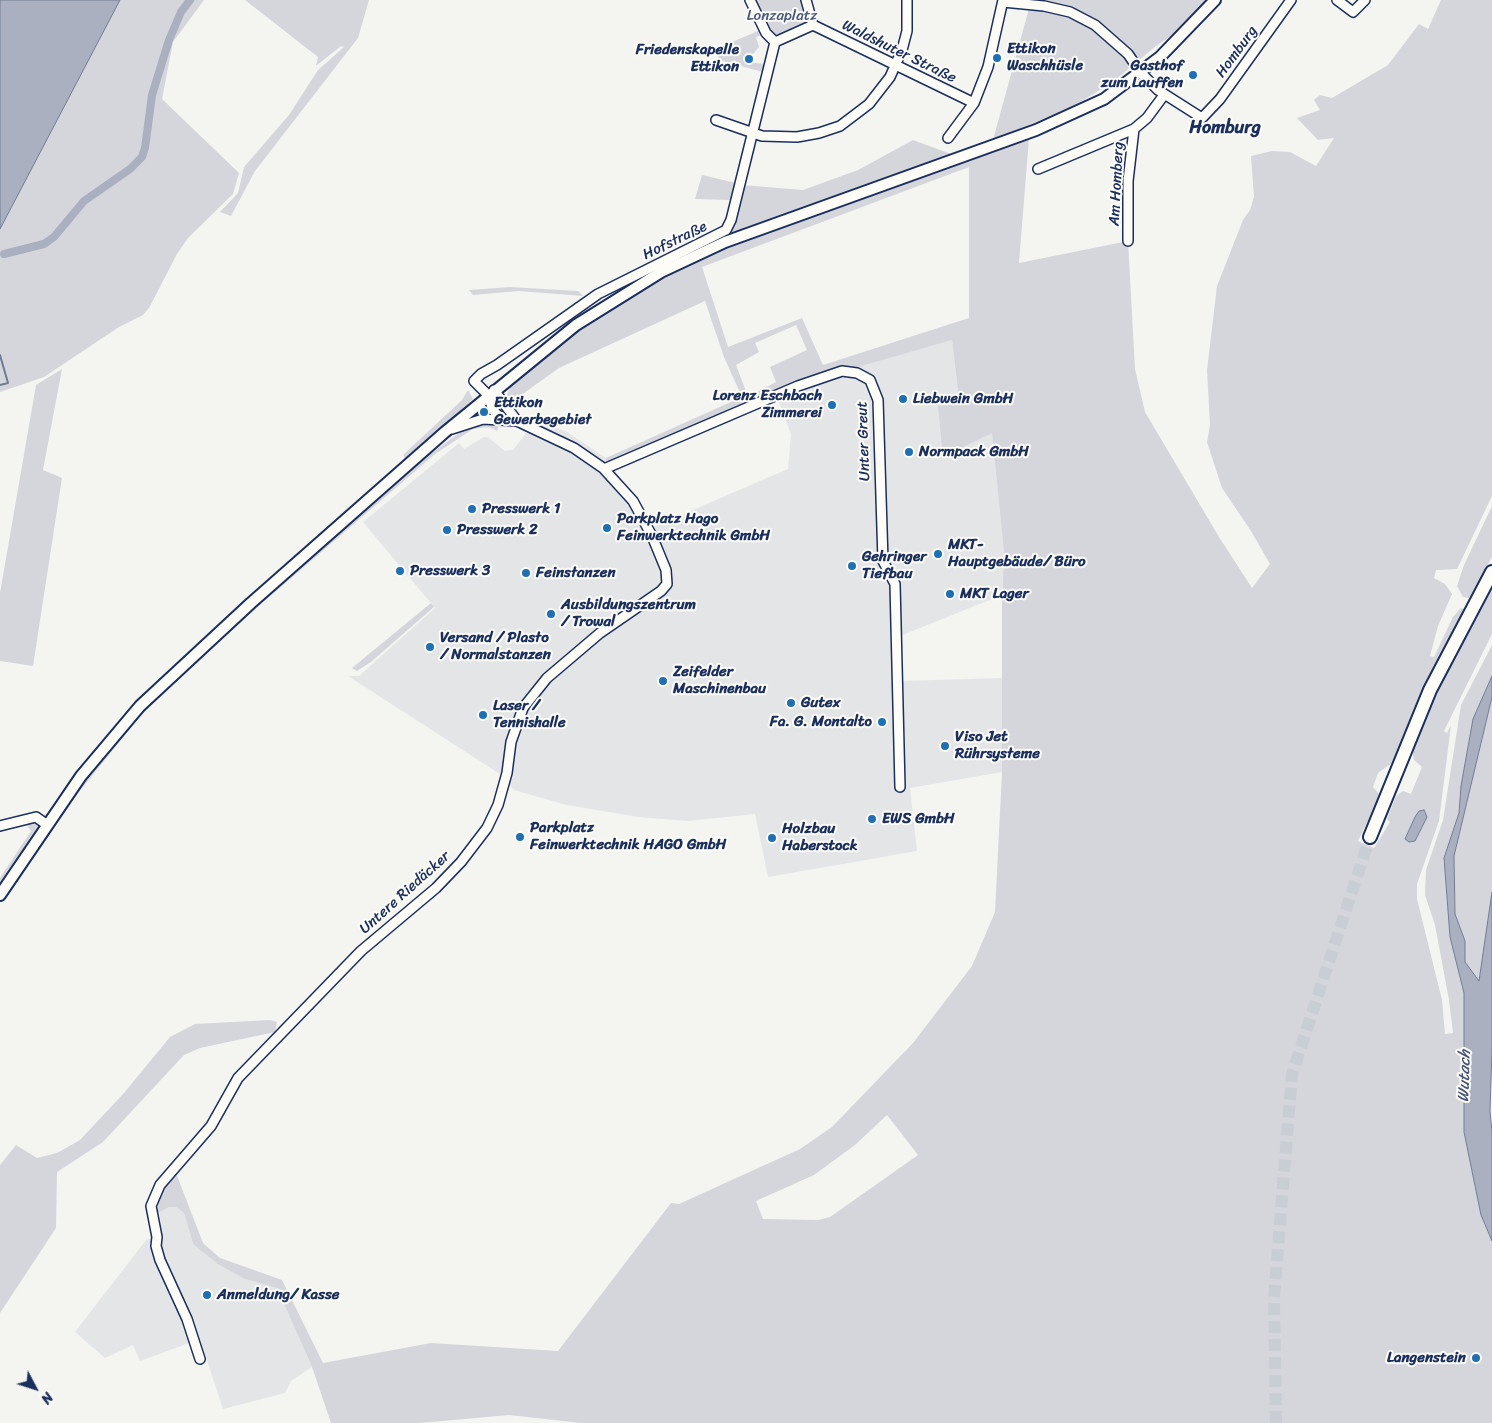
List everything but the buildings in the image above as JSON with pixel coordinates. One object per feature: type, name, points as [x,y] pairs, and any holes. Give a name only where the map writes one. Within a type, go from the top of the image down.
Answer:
[{"type":"highway","points":[[1370,837],[1430,690],[1492,572]]},
{"type":"main road","points":[[0,894],[46,824],[106,744],[171,676],[445,432],[576,325],[666,269],[755,230],[1036,130],[1104,99],[1141,72],[1179,39],[1215,0]]},
{"type":"street","points":[[750,0],[766,33],[775,42],[813,24],[806,0]]},
{"type":"street","points":[[716,120],[762,136],[797,137],[819,133],[840,126],[875,97],[896,66],[907,31],[907,0]]},
{"type":"street","name":"Homburg","points":[[1164,95],[1202,118],[1220,99],[1291,0]]},
{"type":"street","points":[[1337,0],[1353,12],[1365,0]]},
{"type":"street","points":[[948,138],[974,103],[988,67],[1003,1],[1044,6],[1070,12],[1095,25],[1128,54],[1141,72],[1164,95]]},
{"type":"street","name":"Waldshuter Straße","points":[[813,24],[974,103]]},
{"type":"street","name":"Hofstraße","points":[[491,393],[474,381],[481,374],[497,365],[598,294],[724,231],[731,220],[775,42]]},
{"type":"street","name":"Am Homberg","points":[[1038,169],[1134,129],[1147,118],[1164,95]]},
{"type":"street","name":"Am Homberg","points":[[1128,241],[1128,181],[1134,129]]},
{"type":"street","name":"Unter Greut","points":[[604,469],[798,386],[842,370],[858,373],[870,380],[878,400],[883,561],[895,584],[900,787]]},
{"type":"street","points":[[491,393],[493,410],[502,420]]},
{"type":"street","name":"Untere Riedäcker","points":[[491,393],[517,421]]},
{"type":"street","name":"Untere Riedäcker","points":[[200,1359],[187,1319],[160,1260],[151,1206],[156,1193],[211,1126],[238,1078],[361,951],[436,888],[461,862],[487,828],[498,805],[507,773],[511,742],[523,708],[547,678],[600,633],[664,589],[667,584],[666,570],[652,536],[633,501],[604,469],[574,448],[517,421],[483,419],[445,432]]},
{"type":"street","points":[[0,826],[36,817],[46,824]]},
{"type":"shaded area","points":[[952,340],[959,401],[944,457],[992,432],[1004,553],[1002,595],[900,636],[901,681],[1002,678],[1002,772],[910,788],[917,851],[768,877],[755,814],[688,821],[638,817],[567,805],[514,790],[503,776],[348,676],[359,676],[435,608],[363,522],[459,443],[464,449],[484,437],[488,437],[505,451],[513,450],[537,419],[567,432],[606,458],[628,488],[651,528],[788,469],[791,434],[777,397],[861,365]]},
{"type":"shaded area","points":[[169,1207],[176,1207],[184,1213],[193,1244],[245,1279],[277,1288],[312,1367],[291,1381],[285,1393],[223,1409],[200,1339],[140,1361],[133,1345],[105,1358],[75,1332],[146,1240],[163,1235],[159,1211]]},
{"type":"green space","points":[[56,0],[204,0],[173,42],[162,99],[239,173],[233,194],[188,238],[177,254],[149,308],[143,315],[119,327],[44,377],[0,392],[0,115]]},
{"type":"green space","points":[[245,0],[369,0],[358,38],[255,171],[231,216],[220,212],[238,193],[244,167],[289,115],[318,70],[344,47],[341,46],[316,66],[318,57]]},
{"type":"green space","name":"Lonzaplatz","points":[[756,0],[803,0],[806,20],[799,28],[785,34],[773,34],[769,31]]},
{"type":"green space","points":[[1026,0],[1207,0],[1174,34],[1156,46],[1114,81],[1074,106],[993,140],[1028,12],[1029,1]]},
{"type":"green space","points":[[1441,0],[1492,0],[1492,496],[1457,569],[1436,570],[1434,578],[1445,584],[1452,594],[1438,626],[1430,656],[1434,657],[1453,617],[1461,608],[1465,609],[1426,688],[1396,760],[1378,773],[1373,787],[1380,795],[1358,841],[1374,848],[1390,822],[1387,819],[1396,796],[1403,791],[1411,794],[1422,767],[1414,760],[1412,750],[1457,648],[1492,587],[1492,634],[1444,731],[1447,733],[1451,725],[1439,821],[1417,884],[1417,899],[1442,1000],[1445,1034],[1453,1033],[1435,925],[1425,895],[1426,870],[1443,820],[1461,705],[1492,645],[1492,676],[1473,719],[1461,786],[1459,813],[1444,858],[1450,937],[1464,993],[1464,1132],[1481,1215],[1492,1241],[1492,1423],[581,1423],[509,1415],[419,1423],[331,1423],[312,1367],[277,1288],[245,1279],[218,1264],[193,1244],[184,1213],[176,1207],[169,1207],[157,1213],[159,1195],[176,1173],[203,1243],[220,1258],[282,1280],[323,1363],[431,1343],[558,1351],[671,1203],[679,1204],[800,1149],[832,1127],[913,1043],[972,966],[995,912],[1002,772],[1002,604],[1004,553],[992,433],[943,457],[938,406],[959,400],[952,340],[854,368],[847,367],[763,398],[759,397],[757,392],[776,382],[770,367],[807,350],[796,325],[755,343],[759,352],[736,365],[747,394],[748,400],[745,404],[607,464],[606,458],[742,397],[724,357],[705,301],[559,368],[510,403],[507,395],[512,383],[561,342],[650,282],[726,246],[1029,138],[1019,263],[1128,241],[1135,369],[1145,412],[1219,537],[1252,588],[1270,564],[1251,531],[1222,488],[1207,442],[1210,425],[1207,370],[1217,286],[1254,197],[1251,156],[1272,151],[1290,152],[1316,166],[1334,138],[1318,140],[1297,118],[1320,110],[1314,100],[1320,95],[1332,98],[1388,65],[1419,24],[1428,29]],"holes":[[[969,167],[969,318],[823,365],[802,318],[728,347],[702,267]],[[1424,810],[1427,817],[1405,839],[1419,811]],[[887,1115],[918,1155],[830,1217],[818,1220],[763,1219],[756,1201],[814,1175],[855,1145]]]},
{"type":"green space","points":[[760,30],[762,35],[756,37],[759,47],[753,54],[747,53],[743,57],[747,62],[765,64],[763,72],[719,60],[716,49]]},
{"type":"green space","points":[[913,140],[951,154],[728,236],[726,232],[742,185],[803,190],[858,170]]},
{"type":"green space","points":[[702,175],[736,183],[731,200],[695,199]]},
{"type":"green space","points":[[510,287],[578,291],[583,296],[519,291],[473,295],[469,290]]},
{"type":"green space","points":[[62,369],[43,470],[62,478],[33,666],[0,661],[0,593],[36,385]]},
{"type":"green space","points":[[468,390],[473,399],[406,459],[403,455],[462,400]]},
{"type":"green space","points":[[479,423],[496,423],[499,426],[497,431],[489,427],[473,429],[435,454],[232,629],[136,721],[55,822],[75,789],[138,714],[188,664],[423,459],[462,431]]},
{"type":"green space","points":[[1492,506],[1492,557],[1469,598],[1463,597],[1457,586],[1464,565]]},
{"type":"green space","points":[[431,603],[434,607],[371,662],[357,671],[352,668]]},
{"type":"green space","points":[[1492,697],[1492,892],[1479,982],[1465,962],[1465,941],[1455,914],[1454,856]]},
{"type":"green space","points":[[34,821],[40,825],[0,886],[0,878],[31,831],[26,824]]},
{"type":"green space","points":[[270,1020],[277,1022],[275,1032],[200,1048],[184,1055],[103,1142],[57,1172],[56,1228],[0,1313],[0,1165],[16,1145],[37,1158],[57,1153],[80,1140],[124,1093],[170,1037],[195,1024]]},
{"type":"water","points":[[0,0],[120,0],[0,229]]},
{"type":"water","name":"Wutach","points":[[1492,676],[1492,697],[1454,856],[1455,914],[1465,941],[1465,962],[1479,981],[1492,892],[1490,1111],[1492,1132],[1492,1241],[1481,1215],[1464,1132],[1464,993],[1450,937],[1444,858],[1459,813],[1461,786],[1473,719]]},
{"type":"water","points":[[1424,810],[1427,817],[1415,841],[1409,842],[1405,839],[1415,817],[1419,811]]},
{"type":"waterway","points":[[4,254],[44,244],[54,237],[84,201],[130,169],[142,157],[145,148],[152,95],[169,40],[181,12],[190,0]]},
{"type":"waterway","points":[[0,355],[8,383],[0,385]]},
{"type":"tunnel","points":[[1276,1423],[1274,1298],[1292,1074],[1370,837]]},
{"type":"place","name":"Ettikon Waschhüsle","points":[[997,58]]},
{"type":"place","name":"Friedenskapelle Ettikon","points":[[749,59]]},
{"type":"place","name":"Gasthof zum Lauffen","points":[[1193,75]]},
{"type":"place","name":"Liebwein GmbH","points":[[903,399]]},
{"type":"place","name":"Lorenz Eschbach Zimmerei","points":[[832,405]]},
{"type":"place","name":"Ettikon Gewerbegebiet","points":[[484,412]]},
{"type":"place","name":"Normpack GmbH","points":[[909,452]]},
{"type":"place","name":"Presswerk 1","points":[[472,509]]},
{"type":"place","name":"Parkplatz Hago Feinwerktechnik GmbH","points":[[607,528]]},
{"type":"place","name":"Presswerk 2","points":[[447,530]]},
{"type":"place","name":"MKT- Hauptgebäude/ Büro","points":[[938,554]]},
{"type":"place","name":"Gehringer Tiefbau","points":[[852,566]]},
{"type":"place","name":"Presswerk 3","points":[[400,571]]},
{"type":"place","name":"Feinstanzen","points":[[526,573]]},
{"type":"place","name":"MKT Lager","points":[[950,594]]},
{"type":"place","name":"Ausbildungszentrum / Trowal","points":[[551,614]]},
{"type":"place","name":"Versand / Plasto / Normalstanzen","points":[[430,647]]},
{"type":"place","name":"Zeifelder Maschinenbau","points":[[663,681]]},
{"type":"place","name":"Gutex","points":[[791,703]]},
{"type":"place","name":"Laser / Tennishalle","points":[[483,715]]},
{"type":"place","name":"Fa. G. Montalto","points":[[882,722]]},
{"type":"place","name":"Viso Jet Rührsysteme","points":[[945,746]]},
{"type":"place","name":"EWS GmbH","points":[[872,819]]},
{"type":"place","name":"Parkplatz Feinwerktechnik HAGO GmbH","points":[[520,837]]},
{"type":"place","name":"Holzbau Haberstock","points":[[772,838]]},
{"type":"place","name":"Anmeldung/ Kasse","points":[[207,1295]]},
{"type":"place","name":"Langenstein","points":[[1476,1358]]},
{"type":"district","name":"Homburg","points":[[1225,128]]}]
